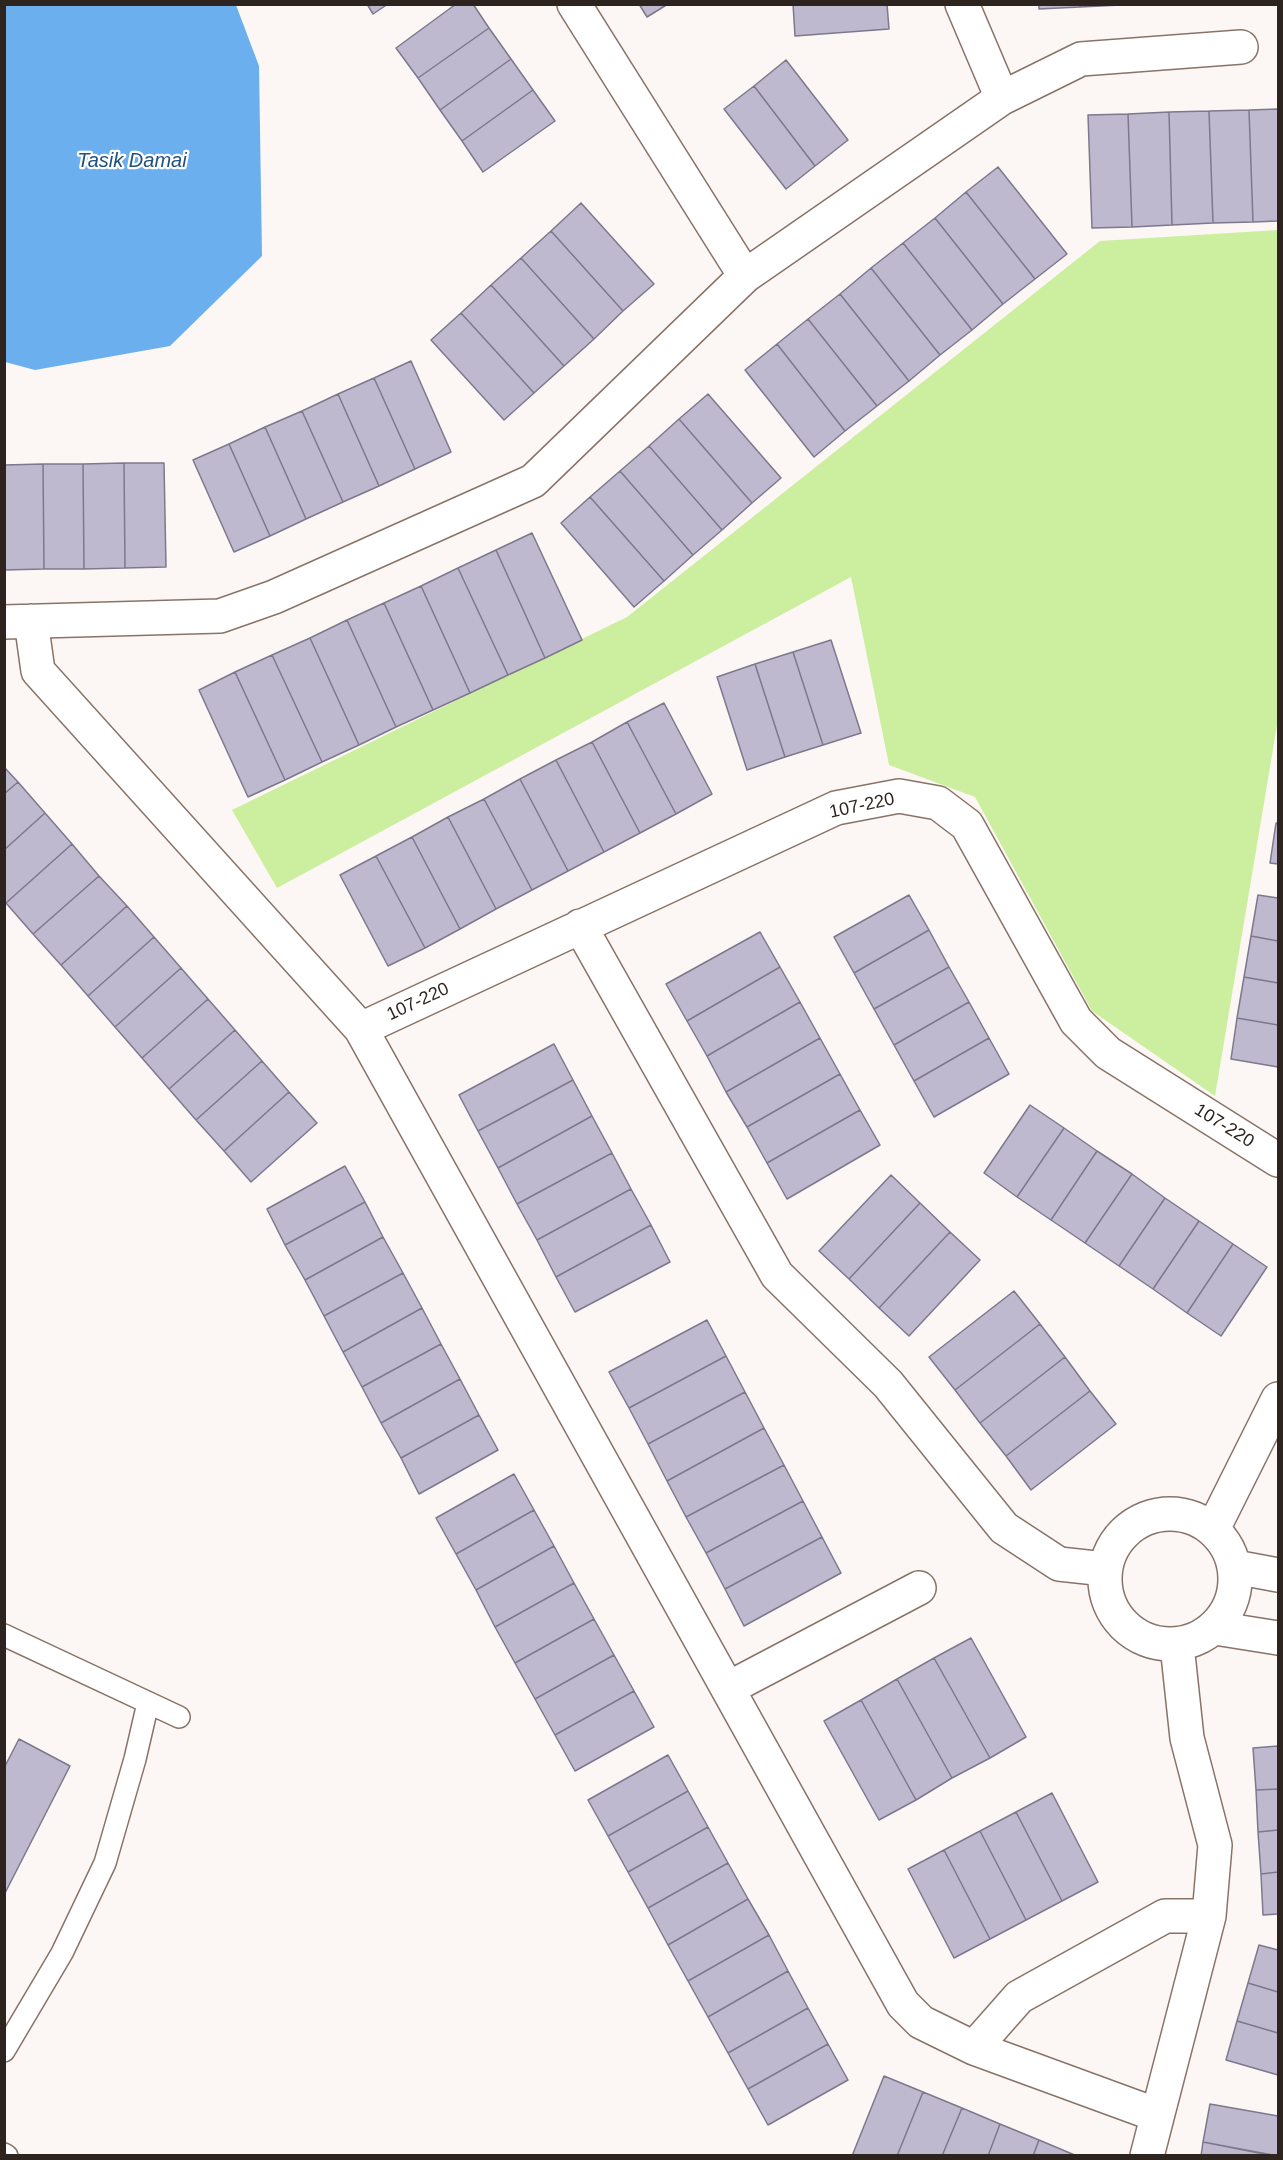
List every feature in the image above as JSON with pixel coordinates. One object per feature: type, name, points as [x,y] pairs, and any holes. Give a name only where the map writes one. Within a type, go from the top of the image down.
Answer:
[{"type":"street","points":[[574,4],[745,276]]},
{"type":"street","points":[[962,4],[1002,98]]},
{"type":"street","points":[[1157,2115],[974,2048],[921,2022],[903,2004],[361,1029],[38,670],[18,622],[220,616],[274,597],[533,482],[745,276],[1002,98],[1081,59],[1241,47]]},
{"type":"street","name":"107-220","points":[[361,1029],[836,808],[899,796],[938,803],[967,825],[1076,1022],[1108,1053],[1278,1160]]},
{"type":"street","points":[[580,926],[777,1275],[888,1384],[1004,1528],[1059,1564],[1105,1569]]},
{"type":"street","points":[[1213,1529],[1278,1400]]},
{"type":"street","points":[[1177,1514],[1196,1519],[1213,1529],[1227,1546],[1235,1567],[1235,1590],[1229,1611],[1215,1628],[1197,1640],[1177,1645],[1157,1644],[1138,1637],[1123,1625],[1111,1608],[1105,1589],[1105,1569],[1111,1550],[1123,1534],[1139,1521],[1157,1515],[1177,1514]]},
{"type":"street","points":[[1235,1567],[1278,1575]]},
{"type":"street","points":[[729,1688],[919,1588]]},
{"type":"street","points":[[1215,1628],[1278,1638]]},
{"type":"street","points":[[1148,2156],[1209,1917],[1215,1845],[1187,1738],[1177,1645]]},
{"type":"street","points":[[974,2048],[1019,1997],[1165,1916],[1209,1917]]},
{"type":"lane","points":[[4,1635],[179,1717]]},
{"type":"lane","points":[[4,2051],[62,1953],[105,1863],[135,1759],[148,1703]]},
{"type":"green space","points":[[1278,230],[1278,719],[1215,1096],[1092,1011],[975,797],[889,765],[851,577],[277,888],[232,810],[627,617],[1100,241]]},
{"type":"water","name":"Tasik Damai","points":[[4,5],[236,5],[259,66],[262,256],[170,346],[35,370],[5,362]]},
{"type":"building","points":[[367,4],[388,4],[373,14]]},
{"type":"building","points":[[456,4],[473,4],[489,28],[418,78],[396,48]]},
{"type":"building","points":[[639,4],[668,4],[647,17]]},
{"type":"building","points":[[793,4],[887,4],[889,29],[795,36]]},
{"type":"building","points":[[1039,4],[1079,4],[1080,7],[1039,9]]},
{"type":"building","points":[[1079,4],[1120,4],[1120,5],[1080,7]]},
{"type":"building","points":[[489,28],[511,59],[440,110],[418,78]]},
{"type":"building","points":[[511,59],[533,90],[462,141],[440,110]]},
{"type":"building","points":[[786,60],[848,140],[815,166],[754,86]]},
{"type":"building","points":[[754,86],[815,166],[786,189],[724,109]]},
{"type":"building","points":[[533,90],[555,121],[483,172],[462,141]]},
{"type":"building","points":[[1278,109],[1278,221],[1253,222],[1249,110]]},
{"type":"building","points":[[1249,110],[1253,222],[1213,223],[1209,111]]},
{"type":"building","points":[[1209,111],[1213,223],[1172,225],[1169,112]]},
{"type":"building","points":[[1169,112],[1172,225],[1132,227],[1128,114]]},
{"type":"building","points":[[1128,114],[1132,227],[1092,228],[1088,115]]},
{"type":"building","points":[[998,167],[1067,254],[1035,279],[966,192]]},
{"type":"building","points":[[966,192],[1035,279],[1003,304],[935,218]]},
{"type":"building","points":[[581,203],[654,284],[623,311],[551,231]]},
{"type":"building","points":[[935,218],[1003,304],[972,330],[903,243]]},
{"type":"building","points":[[551,231],[623,311],[594,339],[521,258]]},
{"type":"building","points":[[903,243],[972,330],[940,355],[871,268]]},
{"type":"building","points":[[521,258],[594,339],[564,366],[491,285]]},
{"type":"building","points":[[871,268],[940,355],[909,381],[840,294]]},
{"type":"building","points":[[491,285],[564,366],[534,393],[461,313]]},
{"type":"building","points":[[840,294],[909,381],[877,406],[808,319]]},
{"type":"building","points":[[461,313],[534,393],[504,420],[431,340]]},
{"type":"building","points":[[808,319],[877,406],[845,431],[777,344]]},
{"type":"building","points":[[777,344],[845,431],[814,457],[745,370]]},
{"type":"building","points":[[411,361],[451,452],[415,469],[374,378]]},
{"type":"building","points":[[374,378],[415,469],[379,486],[338,394]]},
{"type":"building","points":[[338,394],[379,486],[343,502],[302,411]]},
{"type":"building","points":[[708,394],[781,478],[752,503],[679,419]]},
{"type":"building","points":[[302,411],[343,502],[306,519],[265,427]]},
{"type":"building","points":[[679,419],[752,503],[722,530],[649,446]]},
{"type":"building","points":[[265,427],[306,519],[270,536],[229,444]]},
{"type":"building","points":[[229,444],[270,536],[234,552],[193,460]]},
{"type":"building","points":[[649,446],[722,530],[693,555],[620,471]]},
{"type":"building","points":[[124,463],[164,463],[166,567],[125,568]]},
{"type":"building","points":[[124,463],[125,568],[84,569],[83,464]]},
{"type":"building","points":[[43,464],[44,569],[4,570],[4,465]]},
{"type":"building","points":[[43,464],[83,464],[84,569],[44,569]]},
{"type":"building","points":[[620,471],[693,555],[664,581],[590,497]]},
{"type":"building","points":[[590,497],[664,581],[634,607],[561,523]]},
{"type":"building","points":[[532,533],[582,640],[545,658],[496,550]]},
{"type":"building","points":[[496,550],[545,658],[508,675],[458,568]]},
{"type":"building","points":[[458,568],[508,675],[470,693],[421,586]]},
{"type":"building","points":[[421,586],[470,693],[433,710],[384,603]]},
{"type":"building","points":[[384,603],[433,710],[396,727],[347,620]]},
{"type":"building","points":[[347,620],[396,727],[359,745],[310,638]]},
{"type":"building","points":[[310,638],[359,745],[322,762],[272,655]]},
{"type":"building","points":[[831,640],[861,733],[823,745],[793,652]]},
{"type":"building","points":[[793,652],[823,745],[785,757],[755,664]]},
{"type":"building","points":[[272,655],[322,762],[285,780],[235,672]]},
{"type":"building","points":[[755,664],[785,757],[747,770],[717,677]]},
{"type":"building","points":[[235,672],[285,780],[248,797],[199,690]]},
{"type":"building","points":[[664,703],[712,794],[676,814],[627,722]]},
{"type":"building","points":[[627,722],[676,814],[640,833],[592,742]]},
{"type":"building","points":[[592,742],[640,833],[604,852],[556,760]]},
{"type":"building","points":[[556,760],[604,852],[568,871],[520,779]]},
{"type":"building","points":[[4,767],[18,782],[4,794]]},
{"type":"building","points":[[520,779],[568,871],[532,890],[484,799]]},
{"type":"building","points":[[18,782],[45,813],[4,850],[4,794]]},
{"type":"building","points":[[484,799],[532,890],[496,909],[448,817]]},
{"type":"building","points":[[45,813],[72,844],[6,903],[4,902],[4,850]]},
{"type":"building","points":[[448,817],[496,909],[460,929],[412,837]]},
{"type":"building","points":[[1276,823],[1278,823],[1278,864],[1270,863]]},
{"type":"building","points":[[412,837],[460,929],[425,948],[376,856]]},
{"type":"building","points":[[72,844],[99,876],[33,934],[6,903]]},
{"type":"building","points":[[376,856],[425,948],[388,966],[340,875]]},
{"type":"building","points":[[99,876],[127,906],[61,965],[33,934]]},
{"type":"building","points":[[909,895],[929,930],[854,973],[834,937]]},
{"type":"building","points":[[1258,895],[1278,898],[1278,941],[1251,936]]},
{"type":"building","points":[[127,906],[154,937],[88,996],[61,965]]},
{"type":"building","points":[[929,930],[949,967],[874,1009],[854,973]]},
{"type":"building","points":[[760,932],[780,967],[687,1021],[666,984]]},
{"type":"building","points":[[1251,936],[1278,941],[1278,983],[1244,977]]},
{"type":"building","points":[[154,937],[181,968],[115,1027],[88,996]]},
{"type":"building","points":[[780,967],[800,1002],[707,1056],[687,1021]]},
{"type":"building","points":[[949,967],[969,1002],[894,1045],[874,1009]]},
{"type":"building","points":[[181,968],[208,999],[142,1058],[115,1027]]},
{"type":"building","points":[[1244,977],[1278,983],[1278,1025],[1237,1018]]},
{"type":"building","points":[[208,999],[235,1030],[169,1089],[142,1058]]},
{"type":"building","points":[[800,1002],[820,1038],[726,1092],[707,1056]]},
{"type":"building","points":[[969,1002],[989,1038],[914,1081],[894,1045]]},
{"type":"building","points":[[1237,1018],[1278,1025],[1278,1067],[1231,1059]]},
{"type":"building","points":[[235,1030],[262,1061],[196,1120],[169,1089]]},
{"type":"building","points":[[820,1038],[840,1074],[747,1127],[726,1092]]},
{"type":"building","points":[[989,1038],[1009,1074],[934,1117],[914,1081]]},
{"type":"building","points":[[554,1044],[573,1080],[478,1131],[459,1095]]},
{"type":"building","points":[[262,1061],[289,1092],[224,1151],[196,1120]]},
{"type":"building","points":[[840,1074],[860,1110],[767,1163],[747,1127]]},
{"type":"building","points":[[573,1080],[592,1116],[498,1168],[478,1131]]},
{"type":"building","points":[[289,1092],[317,1123],[251,1182],[224,1151]]},
{"type":"building","points":[[1030,1105],[1064,1128],[1017,1197],[984,1173]]},
{"type":"building","points":[[860,1110],[880,1145],[787,1199],[767,1163]]},
{"type":"building","points":[[592,1116],[612,1153],[517,1204],[498,1168]]},
{"type":"building","points":[[1064,1128],[1097,1151],[1051,1220],[1017,1197]]},
{"type":"building","points":[[1097,1151],[1132,1174],[1085,1243],[1051,1220]]},
{"type":"building","points":[[612,1153],[631,1189],[537,1240],[517,1204]]},
{"type":"building","points":[[345,1166],[365,1202],[285,1245],[267,1209]]},
{"type":"building","points":[[1132,1174],[1165,1198],[1119,1266],[1085,1243]]},
{"type":"building","points":[[891,1175],[920,1203],[849,1279],[819,1251]]},
{"type":"building","points":[[631,1189],[651,1225],[556,1277],[537,1240]]},
{"type":"building","points":[[1165,1198],[1199,1221],[1153,1289],[1119,1266]]},
{"type":"building","points":[[365,1202],[383,1237],[305,1280],[285,1245]]},
{"type":"building","points":[[920,1203],[950,1232],[879,1308],[849,1279]]},
{"type":"building","points":[[1199,1221],[1233,1244],[1187,1313],[1153,1289]]},
{"type":"building","points":[[651,1225],[670,1262],[575,1312],[556,1277]]},
{"type":"building","points":[[950,1232],[980,1260],[909,1336],[879,1308]]},
{"type":"building","points":[[383,1237],[403,1273],[324,1316],[305,1280]]},
{"type":"building","points":[[1233,1244],[1267,1267],[1221,1336],[1187,1313]]},
{"type":"building","points":[[403,1273],[422,1308],[343,1352],[324,1316]]},
{"type":"building","points":[[1014,1291],[1040,1324],[955,1390],[929,1357]]},
{"type":"building","points":[[422,1308],[441,1344],[362,1387],[343,1352]]},
{"type":"building","points":[[707,1320],[726,1356],[629,1408],[609,1372]]},
{"type":"building","points":[[1040,1324],[1065,1357],[980,1423],[955,1390]]},
{"type":"building","points":[[441,1344],[460,1379],[381,1423],[362,1387]]},
{"type":"building","points":[[726,1356],[745,1392],[648,1444],[629,1408]]},
{"type":"building","points":[[1065,1357],[1090,1391],[1006,1456],[980,1423]]},
{"type":"building","points":[[460,1379],[479,1415],[401,1458],[381,1423]]},
{"type":"building","points":[[1090,1391],[1116,1424],[1031,1490],[1006,1456]]},
{"type":"building","points":[[745,1392],[764,1428],[667,1481],[648,1444]]},
{"type":"building","points":[[479,1415],[498,1450],[419,1494],[401,1458]]},
{"type":"building","points":[[764,1428],[784,1465],[686,1517],[667,1481]]},
{"type":"building","points":[[784,1465],[803,1501],[706,1553],[686,1517]]},
{"type":"building","points":[[514,1474],[534,1510],[456,1554],[436,1518]]},
{"type":"building","points":[[803,1501],[822,1537],[725,1589],[706,1553]]},
{"type":"building","points":[[534,1510],[554,1546],[476,1590],[456,1554]]},
{"type":"building","points":[[822,1537],[841,1573],[744,1626],[725,1589]]},
{"type":"building","points":[[554,1546],[574,1583],[495,1627],[476,1590]]},
{"type":"building","points":[[574,1583],[594,1619],[515,1663],[495,1627]]},
{"type":"building","points":[[594,1619],[614,1655],[535,1699],[515,1663]]},
{"type":"building","points":[[971,1638],[1026,1737],[990,1758],[934,1658]]},
{"type":"building","points":[[614,1655],[634,1691],[555,1735],[535,1699]]},
{"type":"building","points":[[934,1658],[990,1758],[952,1778],[897,1679]]},
{"type":"building","points":[[897,1679],[952,1778],[916,1800],[861,1700]]},
{"type":"building","points":[[634,1691],[654,1727],[575,1771],[555,1735]]},
{"type":"building","points":[[861,1700],[916,1800],[879,1820],[824,1721]]},
{"type":"building","points":[[19,1739],[70,1766],[4,1895],[4,1768]]},
{"type":"building","points":[[1278,1746],[1278,1789],[1256,1790],[1253,1748]]},
{"type":"building","points":[[668,1755],[688,1791],[608,1836],[588,1800]]},
{"type":"building","points":[[1278,1789],[1278,1830],[1258,1832],[1256,1790]]},
{"type":"building","points":[[688,1791],[708,1827],[628,1872],[608,1836]]},
{"type":"building","points":[[1052,1793],[1098,1882],[1062,1901],[1016,1812]]},
{"type":"building","points":[[1016,1812],[1062,1901],[1026,1920],[980,1831]]},
{"type":"building","points":[[708,1827],[728,1863],[648,1908],[628,1872]]},
{"type":"building","points":[[1278,1830],[1278,1872],[1261,1874],[1258,1832]]},
{"type":"building","points":[[980,1831],[1026,1920],[990,1939],[944,1850]]},
{"type":"building","points":[[944,1850],[990,1939],[954,1958],[908,1869]]},
{"type":"building","points":[[728,1863],[748,1899],[668,1945],[648,1908]]},
{"type":"building","points":[[1278,1872],[1278,1914],[1263,1915],[1261,1874]]},
{"type":"building","points":[[748,1899],[769,1935],[688,1981],[668,1945]]},
{"type":"building","points":[[769,1935],[788,1971],[708,2017],[688,1981]]},
{"type":"building","points":[[1259,1945],[1278,1950],[1278,1992],[1248,1983]]},
{"type":"building","points":[[788,1971],[808,2008],[728,2053],[708,2017]]},
{"type":"building","points":[[1248,1983],[1278,1992],[1278,2033],[1237,2021]]},
{"type":"building","points":[[808,2008],[828,2044],[748,2089],[728,2053]]},
{"type":"building","points":[[1237,2021],[1278,2033],[1278,2075],[1226,2060]]},
{"type":"building","points":[[828,2044],[848,2080],[768,2125],[748,2089]]},
{"type":"building","points":[[884,2076],[923,2092],[897,2156],[852,2156]]},
{"type":"building","points":[[923,2092],[962,2108],[942,2156],[897,2156]]},
{"type":"building","points":[[1210,2104],[1278,2116],[1278,2156],[1203,2142]]},
{"type":"building","points":[[962,2108],[1000,2124],[988,2156],[942,2156]]},
{"type":"building","points":[[1000,2124],[1039,2140],[1033,2156],[988,2156]]},
{"type":"building","points":[[1039,2140],[1077,2156],[1033,2156]]},
{"type":"building","points":[[1203,2142],[1274,2156],[1201,2156]]}]
